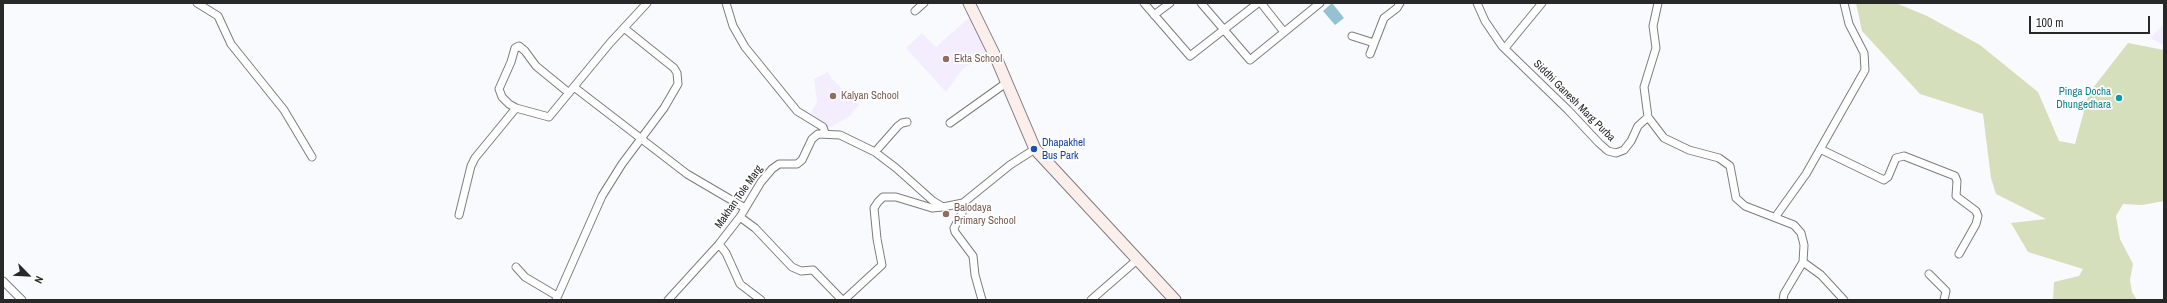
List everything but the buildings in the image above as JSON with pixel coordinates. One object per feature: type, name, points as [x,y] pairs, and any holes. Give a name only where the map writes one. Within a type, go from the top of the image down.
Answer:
[{"type":"main road","points":[[969,3],[1036,149],[1175,300]]},
{"type":"street","points":[[197,3],[218,16],[231,44],[284,110],[312,157]]},
{"type":"street","points":[[646,3],[571,90],[549,117],[516,108],[509,104],[499,89],[511,62],[515,48],[519,46],[536,66],[571,90],[642,138],[687,174],[745,208]]},
{"type":"street","points":[[726,3],[734,26],[745,48],[797,112],[823,127],[825,133],[840,135],[875,152],[896,168],[933,201],[943,206]]},
{"type":"street","points":[[915,11],[924,3]]},
{"type":"street","points":[[1144,3],[1190,56],[1259,3],[1284,32]]},
{"type":"street","points":[[1154,15],[1170,3]]},
{"type":"street","points":[[1201,3],[1250,60],[1320,3]]},
{"type":"street","points":[[1370,54],[1384,18],[1397,8],[1400,3]]},
{"type":"street","name":"Siddhi Ganesh Marg Purba","points":[[1477,3],[1484,21],[1505,48],[1608,151],[1616,154],[1624,150],[1631,141],[1638,126],[1648,117]]},
{"type":"street","points":[[1505,48],[1542,3]]},
{"type":"street","points":[[1658,3],[1653,26],[1656,48],[1644,87],[1648,117],[1664,138],[1689,150],[1719,158],[1730,166],[1736,198],[1745,206],[1776,216],[1794,225],[1801,233],[1804,245],[1803,262],[1784,294],[1783,300]]},
{"type":"street","points":[[1776,216],[1806,174],[1865,70],[1864,54],[1849,24],[1844,3]]},
{"type":"street","points":[[516,267],[525,277],[557,298],[602,196],[673,93],[678,78],[674,68],[666,59],[624,28]]},
{"type":"street","points":[[1352,36],[1374,43]]},
{"type":"street","points":[[950,123],[1006,83]]},
{"type":"street","points":[[459,215],[471,166],[516,108]]},
{"type":"street","points":[[875,152],[898,126],[907,122]]},
{"type":"street","name":"Makhan Tole Marg","points":[[668,300],[719,244],[740,217],[761,182],[772,169],[779,164],[796,164],[802,160],[812,139],[818,134],[825,133]]},
{"type":"street","points":[[740,217],[755,228],[792,267],[801,271],[813,270],[843,300],[882,265],[876,239],[874,208],[883,197],[896,197],[932,208],[963,203],[1010,165],[1036,149]]},
{"type":"street","points":[[1820,149],[1884,180],[1888,177],[1896,158],[1904,156],[1955,176],[1958,182],[1956,196],[1976,211],[1978,216],[1976,224],[1959,254]]},
{"type":"street","points":[[963,203],[962,213],[954,228],[955,232],[973,256],[975,275],[982,300]]},
{"type":"street","points":[[719,244],[728,257],[733,272],[740,284],[761,300]]},
{"type":"street","points":[[1091,300],[1138,259]]},
{"type":"street","points":[[1803,262],[1821,275],[1844,300]]},
{"type":"street","points":[[1928,274],[1946,291],[1944,300]]},
{"type":"street","points":[[3,281],[22,300]]},
{"type":"shaded area","name":"Ekta School","points":[[972,15],[990,50],[963,69],[946,92],[906,48],[922,33],[936,47]]},
{"type":"shaded area","points":[[2164,24],[2164,45],[2150,38]]},
{"type":"shaded area","name":"Kalyan School","points":[[828,72],[832,79],[859,105],[850,116],[827,129],[808,118],[817,102],[814,79]]},
{"type":"green space","points":[[1856,3],[1896,3],[1927,16],[1980,45],[2038,92],[2059,141],[2075,144],[2089,93],[2128,43],[2164,50],[2164,201],[2142,205],[2123,204],[2116,216],[2120,239],[2133,264],[2130,280],[2132,292],[2137,300],[2053,300],[2054,282],[2079,276],[2083,269],[2028,252],[2011,223],[2046,219],[1996,194],[1991,178],[1983,114],[1920,94],[1862,31]]},
{"type":"water","points":[[1332,3],[1344,18],[1335,25],[1323,11]]},
{"type":"place","name":"Ekta School","points":[[946,59]]},
{"type":"place","name":"Kalyan School","points":[[833,96]]},
{"type":"place","name":"Pinga Docha Dhungedhara","points":[[2119,98]]},
{"type":"place","name":"Dhapakhel Bus Park","points":[[1034,149]]},
{"type":"place","name":"Balodaya Primary School","points":[[946,214]]}]
